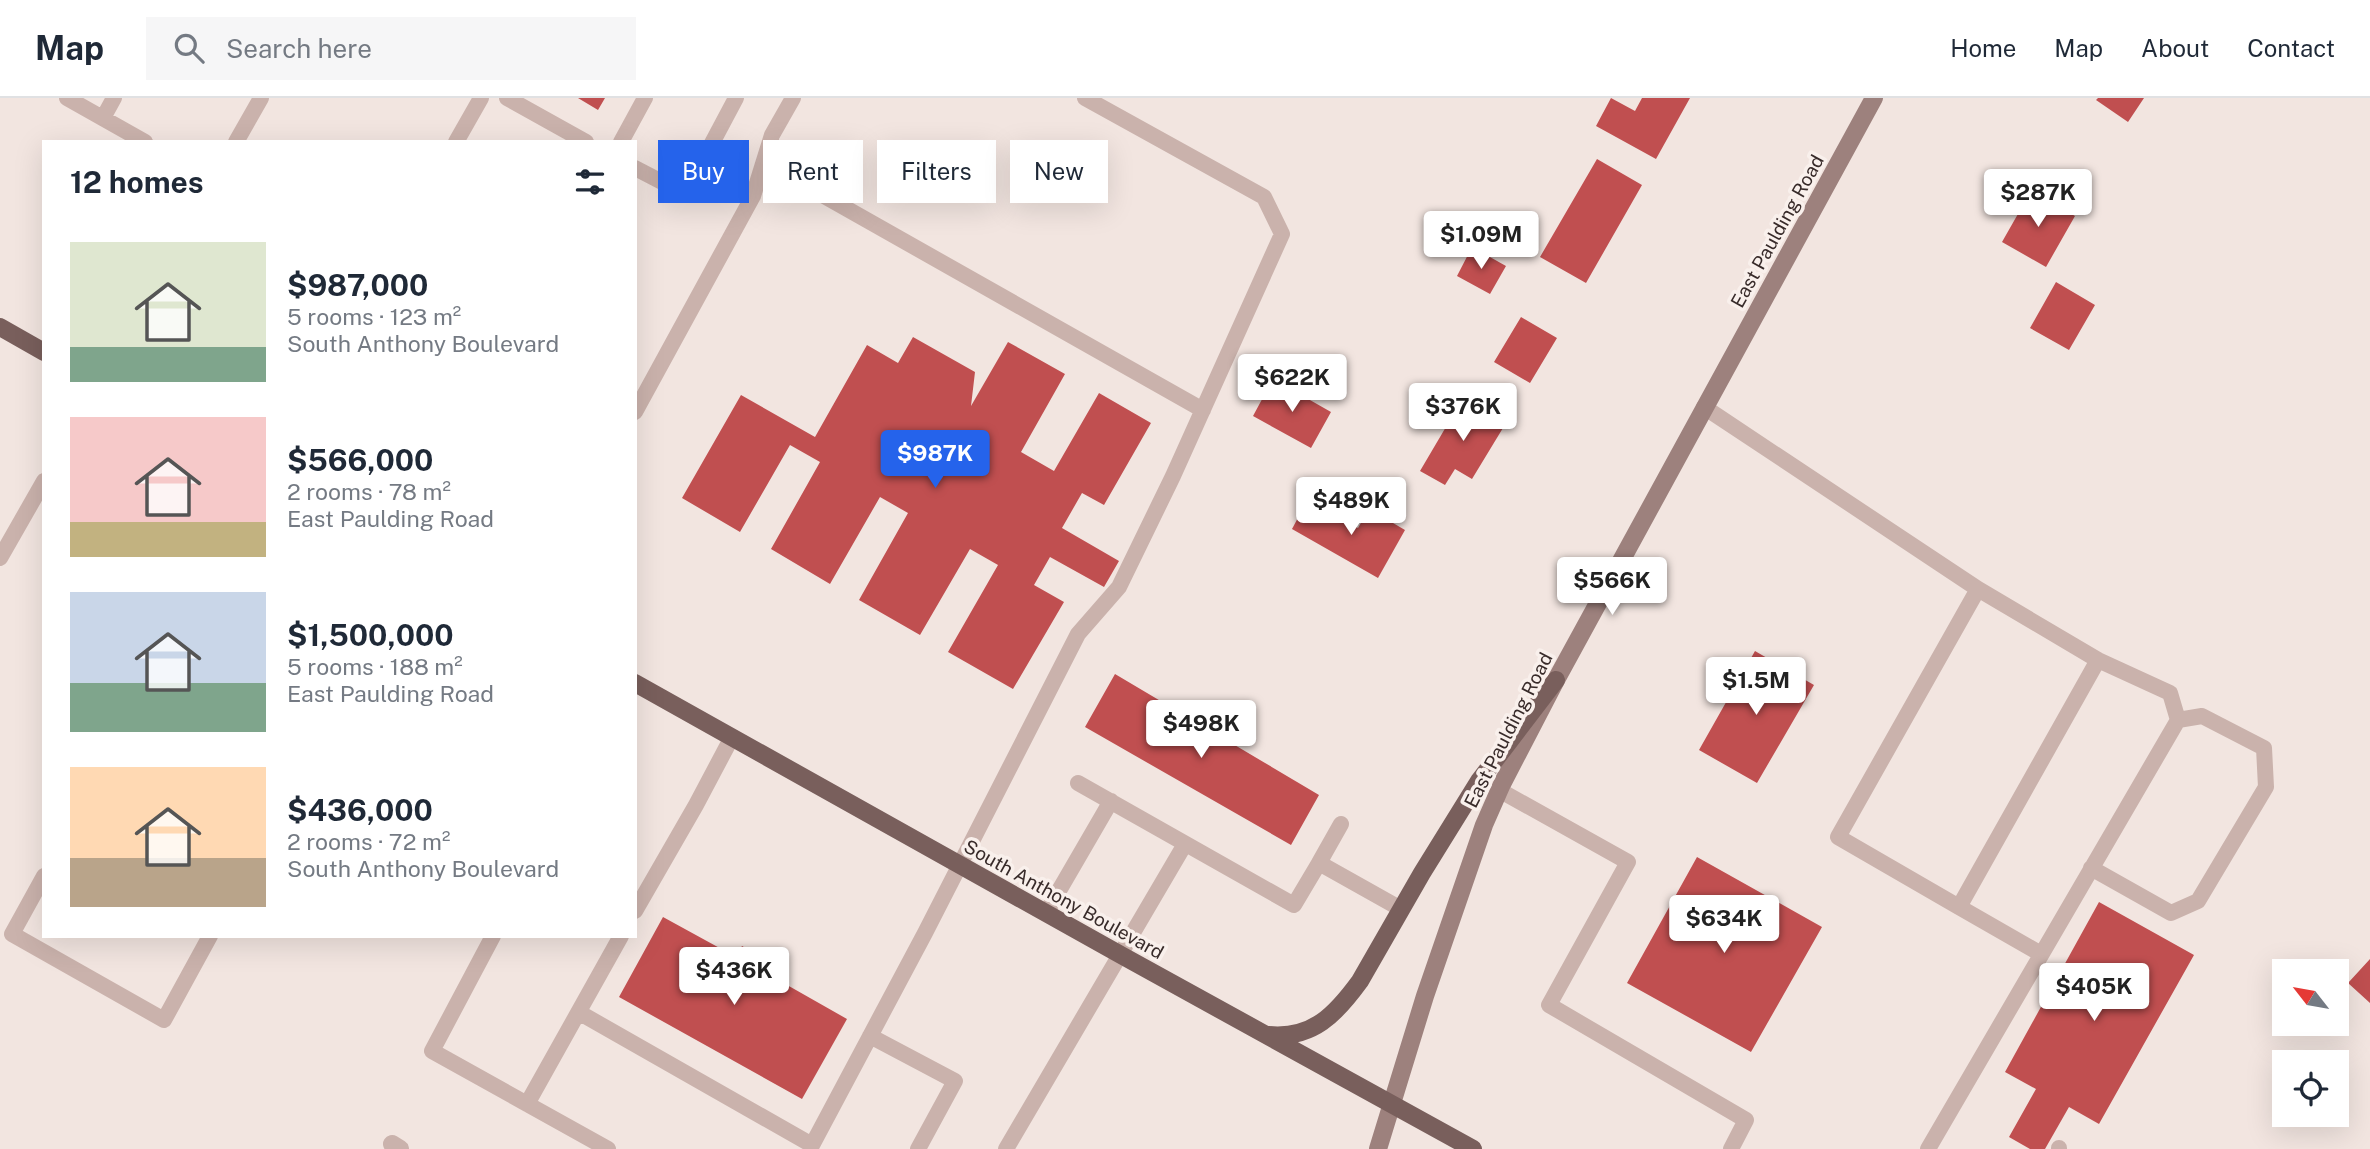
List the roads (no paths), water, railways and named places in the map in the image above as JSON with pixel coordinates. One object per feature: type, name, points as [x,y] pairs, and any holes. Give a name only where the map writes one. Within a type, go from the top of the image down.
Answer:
[{"type":"main road","name":"East Paulding Road","points":[[1378,1149],[1425,996],[1484,825],[1499,790],[1556,680],[1874,98]]},
{"type":"main road","points":[[0,327],[42,351]]},
{"type":"main road","points":[[1266,1035],[1285,1037],[1305,1032],[1321,1024],[1335,1012],[1360,981],[1479,782],[1556,680]]},
{"type":"main road","name":"South Anthony Boulevard","points":[[637,684],[1473,1149]]},
{"type":"lane","points":[[66,98],[142,140]]},
{"type":"lane","points":[[103,118],[114,98]]},
{"type":"lane","points":[[237,140],[261,98]]},
{"type":"lane","points":[[457,140],[481,98]]},
{"type":"lane","points":[[507,98],[582,140]]},
{"type":"lane","points":[[622,140],[645,98]]},
{"type":"lane","points":[[637,169],[685,194],[736,98]]},
{"type":"lane","points":[[771,140],[793,98]]},
{"type":"lane","points":[[579,1013],[811,1147],[1078,634],[1119,587],[1282,234],[1264,197],[1085,98]]},
{"type":"lane","points":[[637,408],[753,197],[763,165]]},
{"type":"lane","points":[[837,203],[1203,410]]},
{"type":"lane","points":[[1704,407],[1978,589],[2098,660],[2170,693],[2178,720],[1928,1149]]},
{"type":"lane","points":[[0,558],[42,484]]},
{"type":"lane","points":[[1978,589],[1838,837],[2041,954]]},
{"type":"lane","points":[[1959,907],[2098,660]]},
{"type":"lane","points":[[2091,869],[2171,913],[2198,901],[2266,787],[2264,748],[2202,716],[2178,720]]},
{"type":"lane","points":[[637,907],[732,737]]},
{"type":"lane","points":[[1078,783],[1294,905],[1341,824]]},
{"type":"lane","points":[[1499,790],[1628,862],[1549,1005],[1746,1120],[1731,1149]]},
{"type":"lane","points":[[1046,913],[1111,802]]},
{"type":"lane","points":[[1006,1149],[1185,844]]},
{"type":"lane","points":[[1319,863],[1401,909]]},
{"type":"lane","points":[[42,880],[12,934],[164,1020],[209,938]]},
{"type":"lane","points":[[492,938],[432,1051],[608,1149]]},
{"type":"lane","points":[[527,1104],[620,938]]},
{"type":"lane","points":[[870,1035],[955,1082],[918,1149]]}]
